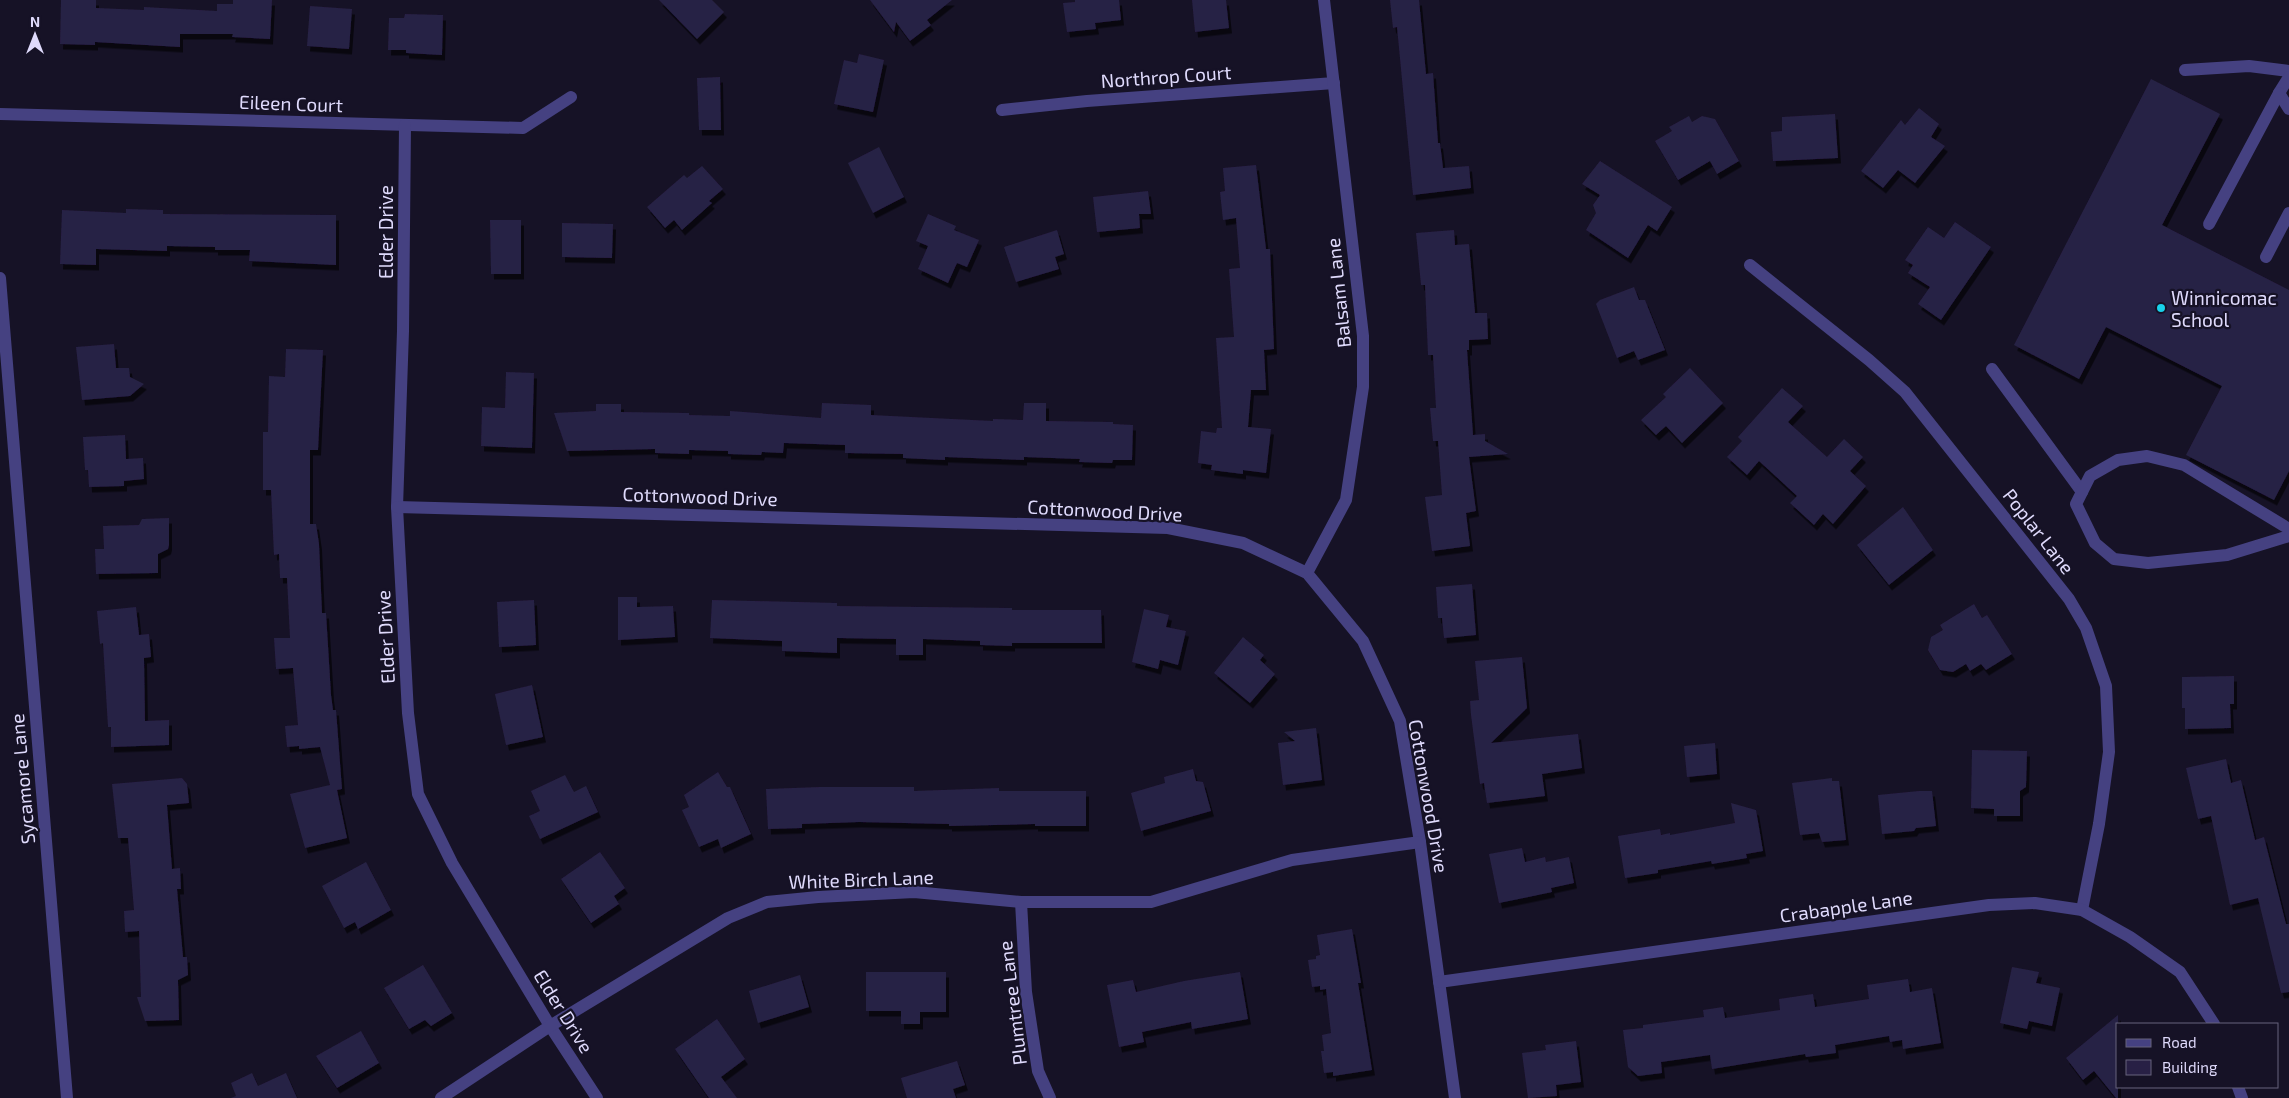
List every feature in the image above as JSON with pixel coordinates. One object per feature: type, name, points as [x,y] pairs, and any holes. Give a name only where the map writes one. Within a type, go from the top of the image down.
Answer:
[{"type":"street","name":"Balsam Lane","points":[[1308,573],[1346,500],[1363,387],[1363,336],[1324,0]]},
{"type":"street","points":[[2185,70],[2249,66],[2289,71]]},
{"type":"street","points":[[2210,224],[2289,77]]},
{"type":"street","name":"Northrop Court","points":[[1002,110],[1087,100],[1334,83]]},
{"type":"street","points":[[2279,93],[2289,109]]},
{"type":"street","name":"Eileen Court","points":[[0,114],[523,128],[572,97]]},
{"type":"street","name":"Elder Drive","points":[[405,125],[403,331],[397,507],[408,714],[418,794],[452,863],[550,1026],[597,1098]]},
{"type":"street","points":[[2266,257],[2289,213]]},
{"type":"street","name":"Poplar Lane","points":[[1750,265],[1869,360],[1905,392],[2069,599],[2086,628],[2106,686],[2109,752],[2099,824],[2082,910]]},
{"type":"street","name":"Sycamore Lane","points":[[0,278],[67,1098]]},
{"type":"street","points":[[1992,369],[2082,492]]},
{"type":"street","points":[[2289,528],[2184,465],[2147,456],[2118,460],[2090,476],[2076,504],[2095,544],[2114,560],[2148,563],[2227,555],[2289,536]]},
{"type":"street","name":"Cottonwood Drive","points":[[397,507],[1168,528],[1243,543],[1308,573],[1363,641],[1400,722],[1420,842],[1455,1098]]},
{"type":"street","name":"White Birch Lane","points":[[441,1098],[550,1026],[728,918],[767,902],[914,892],[1021,902],[1151,902],[1292,860],[1420,842]]},
{"type":"street","name":"Plumtree Lane","points":[[1021,902],[1026,992],[1038,1071],[1050,1098]]},
{"type":"street","name":"Crabapple Lane","points":[[1439,982],[1989,905],[2035,903],[2082,910],[2130,937],[2180,972],[2213,1023]]},
{"type":"building","points":[[61,0],[96,0],[96,8],[144,10],[144,7],[217,11],[217,4],[233,4],[233,0],[272,0],[270,39],[232,37],[233,34],[180,34],[180,47],[95,42],[95,45],[60,44]]},
{"type":"building","points":[[659,0],[712,0],[724,12],[697,39]]},
{"type":"building","points":[[870,0],[952,0],[927,20],[931,25],[910,41],[896,22],[894,32]]},
{"type":"building","points":[[1075,0],[1119,0],[1121,20],[1095,23],[1096,29],[1067,32],[1063,3],[1075,2]]},
{"type":"building","points":[[1192,0],[1226,0],[1229,28],[1195,32]]},
{"type":"building","points":[[1390,0],[1419,0],[1426,74],[1433,73],[1438,143],[1440,143],[1443,168],[1469,166],[1471,188],[1413,195],[1397,27],[1393,28]]},
{"type":"building","points":[[310,6],[352,9],[349,49],[307,46]]},
{"type":"building","points":[[405,14],[443,15],[442,55],[406,53],[406,50],[388,50],[389,18],[404,18]]},
{"type":"building","points":[[859,54],[884,60],[873,112],[834,104],[844,60],[857,63]]},
{"type":"building","points":[[720,77],[721,130],[699,130],[697,78]]},
{"type":"building","name":"Winnicomac School","points":[[2151,79],[2220,114],[2162,225],[2289,290],[2289,471],[2274,500],[2186,455],[2222,386],[2106,327],[2079,379],[2014,345]]},
{"type":"building","points":[[1919,108],[1939,124],[1931,137],[1945,146],[1915,183],[1898,170],[1883,188],[1861,171],[1901,120],[1905,125]]},
{"type":"building","points":[[1835,114],[1838,158],[1773,161],[1771,132],[1782,131],[1782,117]]},
{"type":"building","points":[[1689,116],[1692,122],[1702,116],[1715,119],[1739,161],[1717,174],[1710,161],[1678,180],[1655,141],[1672,131],[1669,127]]},
{"type":"building","points":[[879,147],[904,197],[873,213],[848,163]]},
{"type":"building","points":[[1600,161],[1672,207],[1657,231],[1648,225],[1628,258],[1586,230],[1596,213],[1593,205],[1600,195],[1582,184]]},
{"type":"building","points":[[1256,165],[1266,249],[1270,249],[1274,349],[1264,350],[1266,390],[1251,390],[1248,427],[1271,429],[1266,473],[1243,470],[1243,474],[1211,470],[1212,465],[1198,463],[1201,431],[1216,433],[1217,428],[1222,428],[1216,338],[1234,337],[1229,269],[1240,268],[1236,218],[1223,220],[1220,192],[1225,191],[1223,168]]},
{"type":"building","points":[[702,166],[723,189],[709,201],[712,203],[682,230],[674,220],[665,228],[647,207],[684,175],[687,178]]},
{"type":"building","points":[[1148,191],[1151,214],[1139,214],[1140,228],[1097,232],[1093,197]]},
{"type":"building","points":[[126,209],[163,210],[163,214],[336,215],[336,265],[249,261],[250,250],[215,250],[215,247],[167,246],[167,251],[96,249],[96,265],[60,264],[62,210],[126,213]]},
{"type":"building","points":[[928,214],[956,226],[954,230],[979,240],[967,267],[957,263],[948,283],[918,269],[928,246],[916,241]]},
{"type":"building","points":[[490,220],[521,220],[521,274],[491,274]]},
{"type":"building","points":[[1955,222],[1991,247],[1941,320],[1918,304],[1930,287],[1908,273],[1913,265],[1905,260],[1928,227],[1944,238]]},
{"type":"building","points":[[562,223],[613,224],[612,258],[562,257]]},
{"type":"building","points":[[1057,230],[1064,254],[1055,257],[1059,269],[1016,282],[1004,247]]},
{"type":"building","points":[[1454,230],[1455,245],[1469,244],[1475,313],[1487,313],[1488,339],[1469,340],[1469,350],[1467,350],[1473,435],[1485,434],[1485,441],[1508,454],[1469,457],[1476,511],[1466,513],[1470,546],[1432,551],[1425,497],[1442,495],[1438,441],[1433,441],[1430,408],[1436,408],[1433,355],[1428,355],[1425,285],[1421,285],[1416,233]]},
{"type":"building","points":[[1634,287],[1639,300],[1645,300],[1665,350],[1638,360],[1634,351],[1617,358],[1596,304],[1600,300]]},
{"type":"building","points":[[114,344],[116,368],[129,368],[130,377],[144,384],[130,396],[82,400],[76,347]]},
{"type":"building","points":[[286,349],[323,350],[318,450],[310,450],[310,524],[316,524],[319,544],[322,613],[326,613],[331,695],[333,710],[336,710],[342,789],[337,790],[347,838],[305,848],[290,794],[330,785],[320,747],[299,749],[299,746],[287,747],[285,726],[298,725],[293,668],[276,669],[274,638],[290,638],[287,578],[280,578],[279,554],[274,555],[271,490],[263,490],[263,432],[268,432],[269,376],[285,377]]},
{"type":"building","points":[[1690,368],[1723,403],[1682,443],[1666,426],[1656,435],[1641,420],[1666,397],[1663,394]]},
{"type":"building","points":[[506,372],[534,373],[532,448],[481,446],[482,407],[505,408]]},
{"type":"building","points":[[1782,388],[1803,406],[1788,422],[1827,457],[1844,439],[1863,457],[1850,471],[1866,486],[1833,524],[1823,514],[1814,525],[1790,503],[1797,496],[1759,461],[1747,475],[1727,457],[1742,441],[1738,437]]},
{"type":"building","points":[[822,403],[871,405],[871,415],[993,421],[993,419],[1023,420],[1024,403],[1046,403],[1046,421],[1113,422],[1113,424],[1133,425],[1132,460],[1113,460],[1112,463],[1079,462],[1080,459],[1024,457],[1024,460],[945,457],[945,460],[903,458],[903,454],[845,453],[845,445],[784,443],[783,453],[762,452],[761,455],[728,454],[728,451],[689,450],[689,454],[655,453],[655,449],[567,451],[554,413],[596,411],[596,404],[621,404],[621,412],[730,416],[730,411],[821,418]]},
{"type":"building","points":[[125,435],[126,459],[143,458],[144,479],[124,481],[124,486],[89,487],[88,470],[85,470],[83,437]]},
{"type":"building","points":[[1903,507],[1933,550],[1889,585],[1857,545]]},
{"type":"building","points":[[169,518],[169,545],[168,549],[158,554],[158,573],[96,574],[95,549],[104,549],[103,526],[139,525],[142,519]]},
{"type":"building","points":[[1472,584],[1476,635],[1444,638],[1442,618],[1438,618],[1436,587]]},
{"type":"building","points":[[618,597],[637,597],[637,607],[673,606],[675,637],[618,640]]},
{"type":"building","points":[[534,600],[536,645],[499,647],[497,602]]},
{"type":"building","points":[[712,600],[837,603],[837,606],[1101,610],[1102,643],[1012,643],[1012,646],[980,645],[980,641],[923,639],[923,655],[896,655],[896,639],[837,638],[837,653],[782,651],[782,641],[710,638]]},
{"type":"building","points":[[1974,604],[1982,618],[1987,615],[2012,654],[1986,670],[1981,664],[1970,671],[1966,664],[1953,672],[1940,670],[1928,650],[1931,637],[1943,630],[1940,625]]},
{"type":"building","points":[[136,607],[139,635],[149,634],[151,657],[144,658],[145,721],[169,720],[169,745],[111,747],[111,727],[108,727],[103,643],[100,644],[97,611]]},
{"type":"building","points":[[1144,609],[1169,615],[1166,627],[1186,631],[1178,665],[1160,660],[1158,669],[1132,662]]},
{"type":"building","points":[[1243,637],[1264,655],[1260,660],[1275,674],[1250,703],[1214,673]]},
{"type":"building","points":[[1522,657],[1527,708],[1491,743],[1578,734],[1582,768],[1542,774],[1545,796],[1487,803],[1484,783],[1480,784],[1471,715],[1470,701],[1479,700],[1475,661]]},
{"type":"building","points":[[2234,676],[2234,704],[2230,704],[2231,728],[2185,729],[2185,708],[2182,708],[2182,677]]},
{"type":"building","points":[[532,685],[543,737],[506,745],[495,694]]},
{"type":"building","points":[[1316,728],[1322,780],[1283,785],[1278,743],[1295,741],[1284,732]]},
{"type":"building","points":[[1715,743],[1717,774],[1687,777],[1684,746]]},
{"type":"building","points":[[1972,750],[2027,751],[2026,787],[2020,791],[2020,816],[1994,816],[1994,809],[1971,808]]},
{"type":"building","points":[[2226,759],[2231,783],[2241,780],[2255,840],[2264,837],[2286,924],[2289,924],[2289,992],[2281,993],[2258,898],[2230,905],[2211,816],[2198,819],[2186,768]]},
{"type":"building","points":[[1193,769],[1196,781],[1203,782],[1211,811],[1141,831],[1131,793],[1165,783],[1164,777]]},
{"type":"building","points":[[718,772],[727,787],[730,787],[751,834],[721,848],[718,839],[699,847],[682,810],[689,807],[684,795]]},
{"type":"building","points":[[565,775],[574,792],[586,786],[598,812],[540,839],[529,816],[540,811],[531,791]]},
{"type":"building","points":[[182,778],[187,784],[189,803],[167,805],[172,869],[180,868],[181,889],[177,889],[183,957],[187,957],[188,975],[178,980],[179,1020],[145,1021],[137,997],[141,997],[139,931],[125,932],[124,911],[134,910],[128,838],[118,838],[112,784]]},
{"type":"building","points":[[1832,778],[1832,781],[1839,781],[1846,840],[1822,842],[1819,833],[1800,835],[1792,783]]},
{"type":"building","points":[[914,787],[914,791],[999,788],[999,791],[1086,791],[1086,826],[1035,826],[1035,824],[949,826],[949,824],[859,822],[802,824],[802,828],[768,829],[766,789]]},
{"type":"building","points":[[1932,791],[1936,826],[1916,828],[1914,831],[1882,834],[1878,795]]},
{"type":"building","points":[[1731,803],[1756,810],[1763,851],[1746,854],[1747,858],[1712,864],[1711,861],[1625,878],[1618,836],[1660,829],[1661,835],[1670,833],[1670,835],[1735,823]]},
{"type":"building","points":[[1522,848],[1525,862],[1545,857],[1546,862],[1569,857],[1574,883],[1551,888],[1552,892],[1499,903],[1489,854]]},
{"type":"building","points":[[600,852],[625,888],[614,896],[619,904],[591,923],[561,879]]},
{"type":"building","points":[[366,862],[391,910],[358,929],[355,922],[344,928],[322,886]]},
{"type":"building","points":[[1352,929],[1361,983],[1358,983],[1372,1070],[1333,1076],[1333,1072],[1324,1073],[1321,1051],[1324,1051],[1322,1035],[1331,1033],[1326,989],[1320,990],[1320,986],[1312,987],[1308,960],[1316,959],[1316,956],[1320,955],[1317,935]]},
{"type":"building","points":[[423,965],[452,1013],[431,1026],[425,1020],[409,1029],[384,988]]},
{"type":"building","points":[[2012,967],[2039,972],[2036,983],[2060,988],[2052,1026],[2029,1021],[2027,1029],[2000,1023]]},
{"type":"building","points":[[866,972],[946,972],[946,1012],[920,1012],[920,1024],[901,1024],[901,1011],[866,1011]]},
{"type":"building","points":[[1240,972],[1248,1019],[1192,1029],[1191,1022],[1142,1032],[1144,1042],[1119,1047],[1107,985],[1133,980],[1136,992],[1184,981]]},
{"type":"building","points":[[800,975],[809,1007],[758,1023],[749,991]]},
{"type":"building","points":[[1908,979],[1910,992],[1932,988],[1941,1043],[1903,1049],[1902,1040],[1890,1042],[1889,1036],[1835,1045],[1836,1053],[1806,1057],[1805,1054],[1712,1069],[1710,1055],[1661,1062],[1662,1073],[1638,1076],[1628,1067],[1623,1030],[1643,1028],[1643,1025],[1704,1017],[1703,1010],[1723,1007],[1725,1018],[1780,1010],[1779,999],[1813,994],[1815,1007],[1869,999],[1867,985]]},
{"type":"building","points":[[2118,1015],[2118,1023],[2116,1023],[2116,1088],[2118,1088],[2118,1098],[2094,1071],[2083,1080],[2066,1058]]},
{"type":"building","points":[[717,1019],[745,1059],[721,1077],[737,1098],[709,1098],[675,1049]]},
{"type":"building","points":[[361,1031],[379,1063],[337,1088],[316,1056]]},
{"type":"building","points":[[1576,1041],[1581,1082],[1556,1085],[1557,1096],[1528,1098],[1522,1053],[1546,1050],[1545,1045]]},
{"type":"building","points":[[957,1061],[965,1085],[953,1089],[956,1098],[907,1098],[901,1078]]},
{"type":"building","points":[[252,1073],[258,1086],[286,1073],[297,1098],[231,1098],[236,1096],[231,1083]]},
{"type":"place","name":"Winnicomac School","points":[[2161,308]]}]
